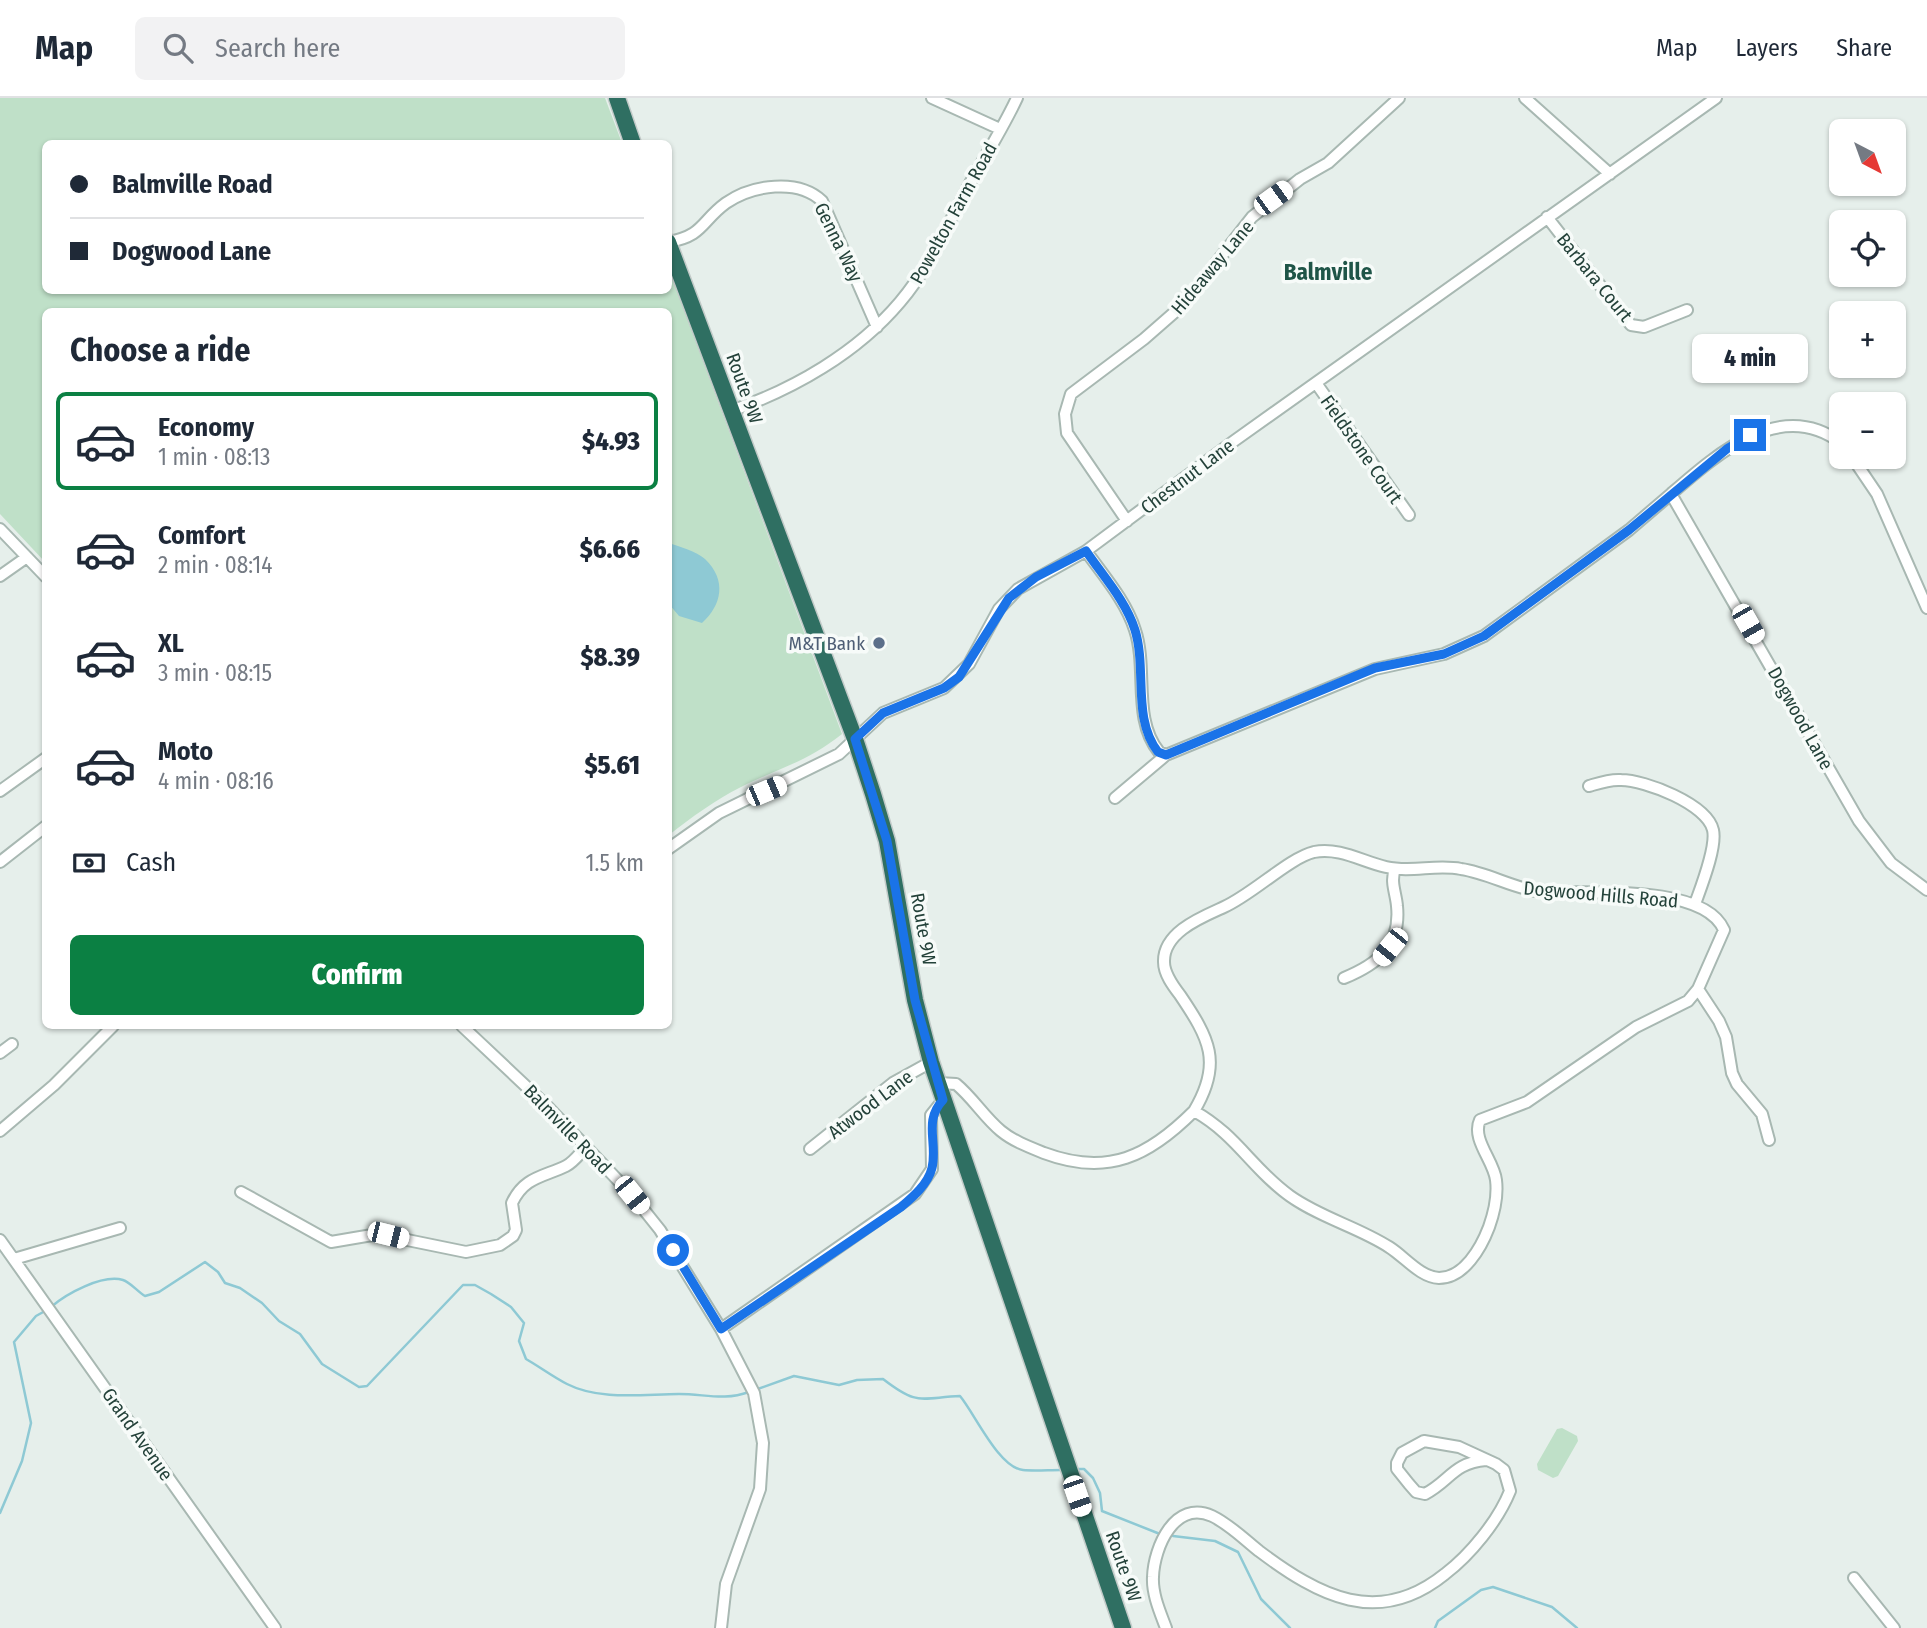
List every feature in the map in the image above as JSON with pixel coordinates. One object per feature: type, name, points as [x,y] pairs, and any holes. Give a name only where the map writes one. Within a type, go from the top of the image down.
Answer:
[{"type":"highway","points":[[617,98],[632,140]]},
{"type":"highway","name":"Route 9W","points":[[672,253],[855,739],[887,841],[915,1000],[931,1062],[1123,1628]]},
{"type":"street","points":[[932,98],[1000,129]]},
{"type":"street","name":"Powelton Farm Road","points":[[731,411],[765,399],[804,379],[877,327],[900,302],[922,272],[1017,98]]},
{"type":"street","name":"Hideaway Lane","points":[[1127,521],[1067,433],[1065,414],[1071,394],[1144,340],[1184,304],[1252,217],[1282,192],[1328,163],[1399,98]]},
{"type":"street","points":[[1525,98],[1609,174]]},
{"type":"street","name":"Chestnut Lane","points":[[672,846],[719,813],[816,768],[839,754],[883,713],[944,688],[959,677],[1009,598],[1036,577],[1086,551],[1316,383],[1716,98]]},
{"type":"street","name":"Genna Way","points":[[672,241],[695,234],[724,205],[748,193],[772,187],[809,191],[822,201],[877,327]]},
{"type":"street","name":"Barbara Court","points":[[1547,218],[1631,325],[1644,327],[1687,310]]},
{"type":"street","name":"Fieldstone Court","points":[[1316,383],[1409,514]]},
{"type":"street","points":[[1115,798],[1166,755],[1375,668],[1462,648],[1484,636],[1629,530],[1728,448],[1768,429],[1790,425],[1811,427],[1829,437]]},
{"type":"street","points":[[1860,469],[1877,494],[1927,608]]},
{"type":"street","name":"Dogwood Lane","points":[[1671,494],[1870,838],[1891,863],[1927,890]]},
{"type":"street","points":[[0,529],[42,573]]},
{"type":"street","points":[[1086,551],[1126,610],[1135,630],[1147,732],[1158,752],[1166,755]]},
{"type":"street","points":[[0,576],[27,557]]},
{"type":"street","points":[[0,791],[42,761]]},
{"type":"street","points":[[1589,786],[1625,779],[1689,802],[1702,812],[1711,823],[1714,836],[1695,904]]},
{"type":"street","points":[[0,862],[42,829]]},
{"type":"street","name":"Dogwood Hills Road","points":[[939,1083],[956,1084],[985,1116],[1019,1142],[1053,1156],[1085,1164],[1104,1165],[1142,1152],[1170,1134],[1194,1111],[1204,1095],[1211,1063],[1209,1048],[1198,1021],[1167,972],[1164,961],[1172,941],[1190,924],[1242,899],[1291,863],[1314,852],[1332,851],[1395,869],[1448,867],[1476,872],[1527,890],[1649,895],[1695,904],[1713,914],[1724,930],[1698,989],[1683,1005],[1636,1027],[1527,1102],[1480,1120],[1477,1130],[1496,1179],[1495,1203],[1478,1248],[1469,1261],[1450,1276],[1427,1276],[1387,1246],[1298,1201],[1261,1171],[1229,1134],[1194,1111]]},
{"type":"street","points":[[1343,978],[1372,965],[1396,935],[1397,903],[1392,887],[1395,869]]},
{"type":"street","points":[[1698,989],[1719,1021],[1726,1037],[1732,1073],[1762,1114],[1769,1140]]},
{"type":"street","points":[[0,1131],[47,1092],[110,1029]]},
{"type":"street","name":"Balmville Road","points":[[465,1029],[586,1147],[660,1230],[721,1329],[752,1390],[762,1435],[760,1489],[726,1584],[721,1628]]},
{"type":"street","points":[[0,1053],[12,1044]]},
{"type":"street","name":"Atwood Lane","points":[[810,1149],[893,1083],[931,1062]]},
{"type":"street","points":[[721,1329],[915,1194],[932,1169],[931,1115],[943,1100]]},
{"type":"street","points":[[241,1192],[331,1242],[378,1234],[450,1251],[478,1250],[500,1245],[513,1236],[516,1230],[512,1203],[523,1186],[543,1173],[572,1163],[586,1147]]},
{"type":"street","points":[[14,1259],[120,1228]]},
{"type":"street","name":"Grand Avenue","points":[[0,1240],[275,1628]]},
{"type":"street","points":[[1166,1628],[1152,1579],[1160,1543],[1177,1519],[1187,1514],[1212,1516],[1288,1572],[1331,1595],[1360,1602],[1399,1601],[1420,1592],[1451,1570],[1473,1547],[1507,1501],[1510,1492],[1504,1470],[1486,1460],[1459,1447],[1424,1441],[1402,1453],[1397,1469],[1416,1492],[1425,1494],[1457,1468],[1471,1461],[1486,1460]]},
{"type":"street","points":[[1854,1578],[1894,1628]]},
{"type":"green space","points":[[0,98],[605,98],[621,140],[42,140],[42,294],[672,294],[672,278],[842,734],[805,758],[722,797],[672,833],[672,308],[42,308],[42,559],[0,514]]},
{"type":"green space","points":[[1562,1428],[1577,1436],[1578,1441],[1558,1476],[1553,1478],[1538,1470],[1537,1464],[1557,1429]]},
{"type":"water","points":[[672,544],[705,559],[717,575],[719,584],[718,600],[702,623],[679,616],[672,608]]},
{"type":"waterway","points":[[51,1307],[75,1291],[105,1280],[123,1280],[145,1296],[159,1292],[205,1262],[218,1272],[225,1283],[240,1288],[262,1303],[279,1321],[300,1334],[322,1364],[359,1387],[367,1386],[463,1285],[475,1285],[511,1307],[524,1323],[519,1341],[526,1359],[580,1389],[608,1395],[679,1394],[723,1397],[749,1392]]},
{"type":"waterway","points":[[0,1513],[22,1461],[31,1423],[14,1342],[36,1316],[45,1311]]},
{"type":"waterway","points":[[755,1390],[794,1376],[839,1385],[857,1380],[883,1379],[912,1397],[927,1399],[960,1396],[996,1450],[1014,1467],[1023,1470],[1061,1470]]},
{"type":"waterway","points":[[1078,1469],[1084,1469],[1093,1478],[1100,1493],[1102,1511],[1160,1534]]},
{"type":"waterway","points":[[1173,1536],[1215,1541],[1238,1552],[1261,1599],[1290,1628]]},
{"type":"waterway","points":[[1435,1628],[1438,1621],[1481,1590],[1493,1587],[1552,1607],[1577,1628]]},
{"type":"place","name":"M&T Bank","points":[[879,643]]},
{"type":"district","name":"Balmville","points":[[1328,272]]},
{"type":"route","points":[[673,1250],[721,1329],[901,1207],[928,1177],[932,1169],[931,1115],[943,1100],[915,1000],[887,841],[855,739],[883,713],[944,688],[959,677],[977,651],[999,609],[1018,589],[1086,551],[1126,610],[1135,630],[1147,732],[1158,752],[1166,755],[1375,668],[1444,654],[1484,636],[1629,530],[1728,448],[1750,435]]}]
